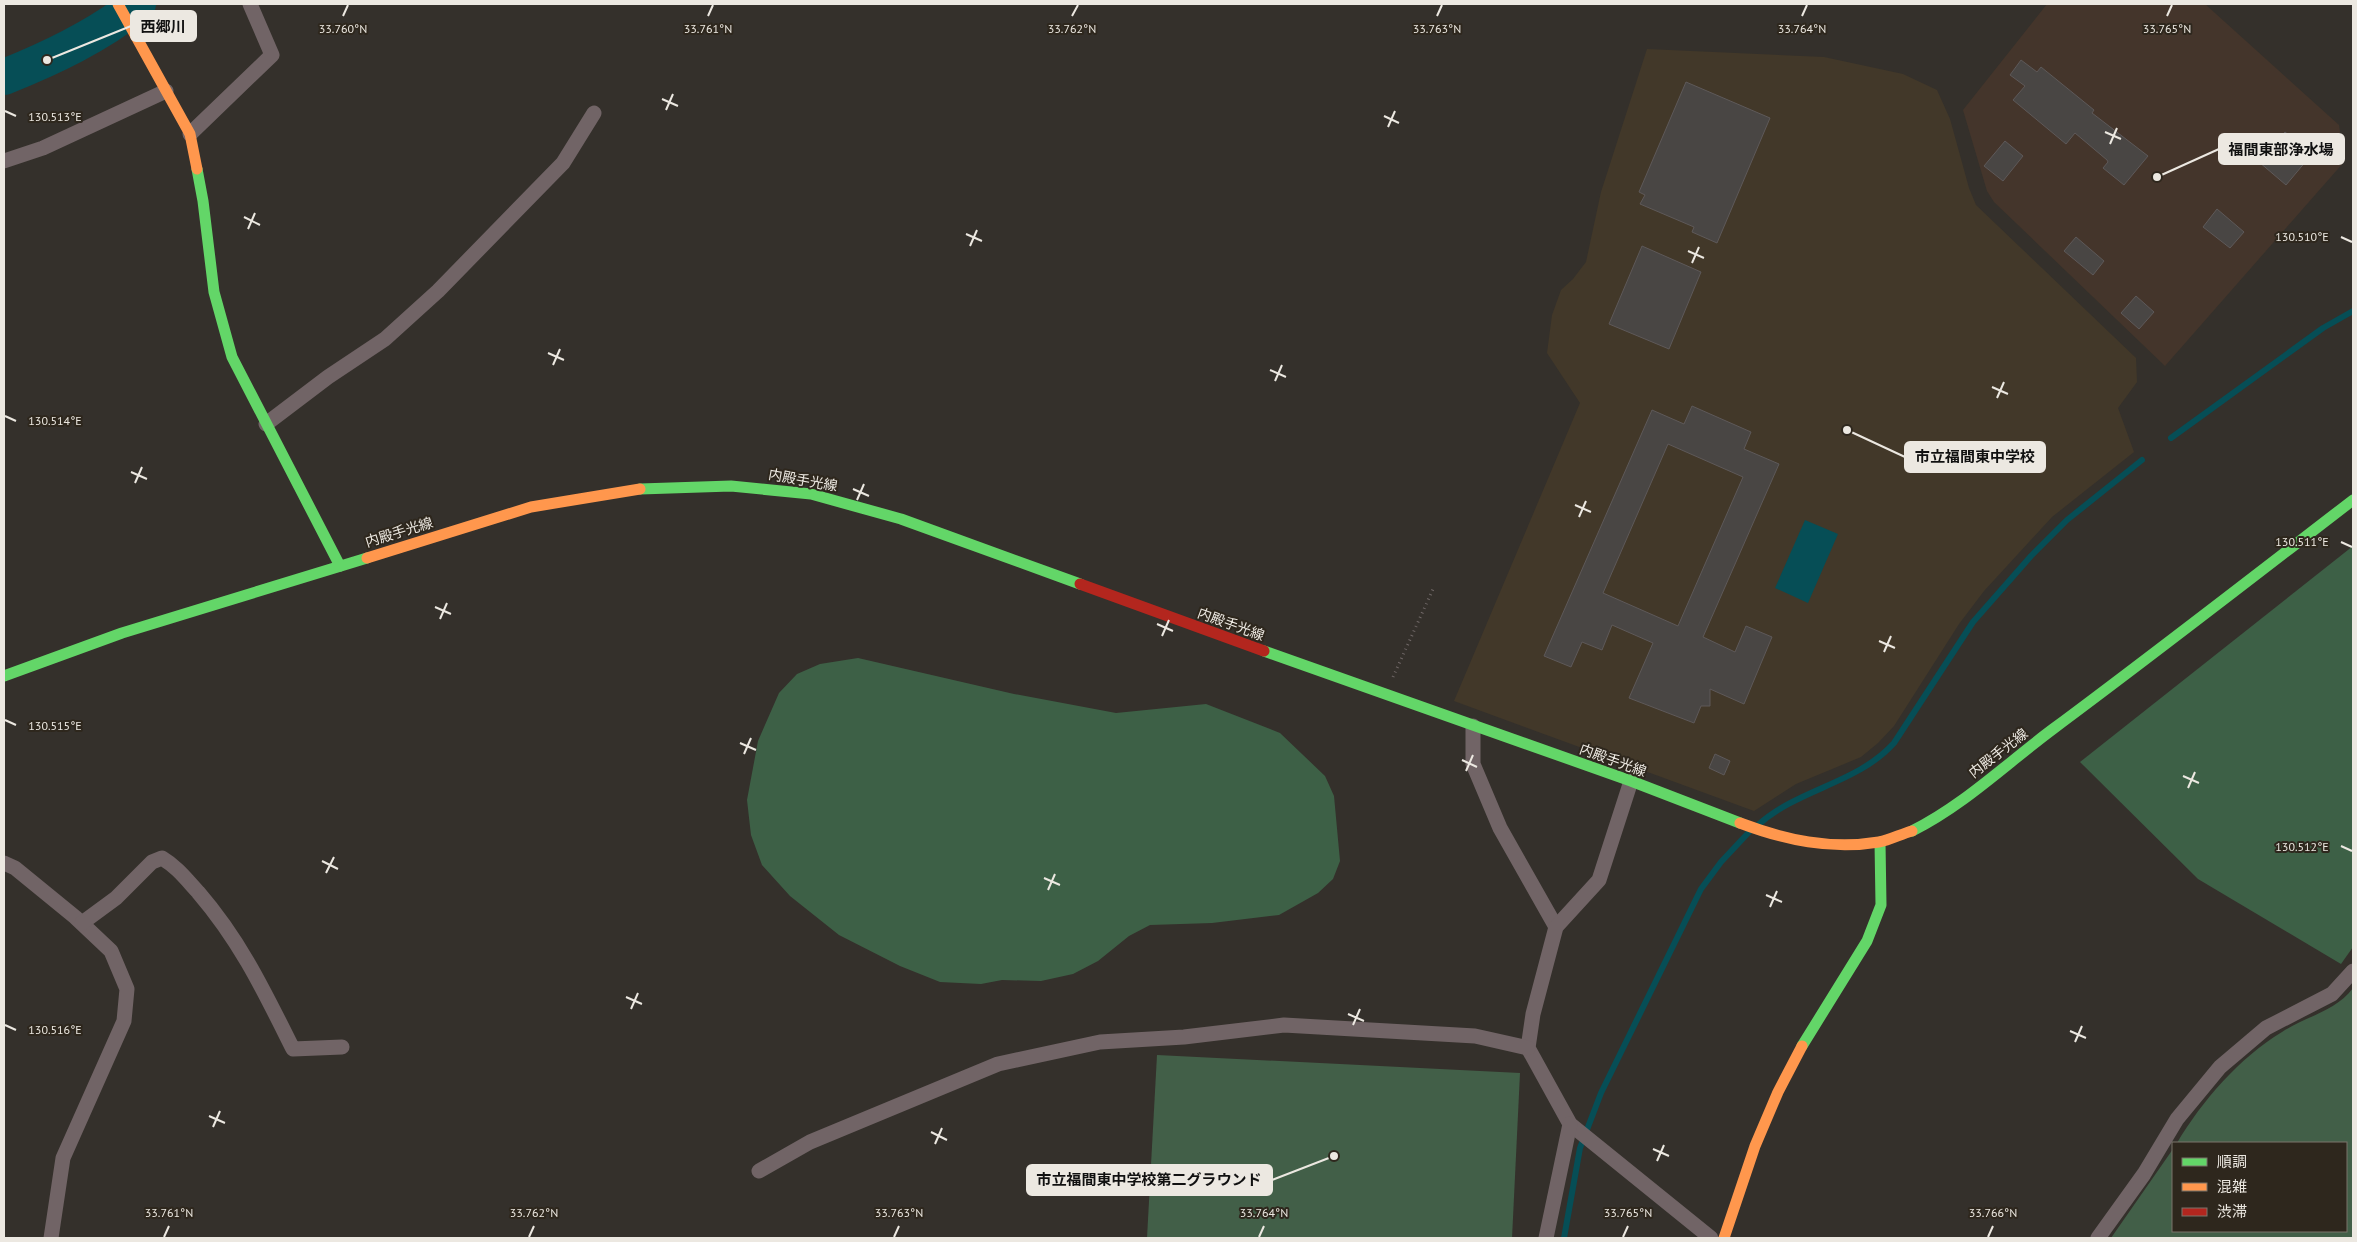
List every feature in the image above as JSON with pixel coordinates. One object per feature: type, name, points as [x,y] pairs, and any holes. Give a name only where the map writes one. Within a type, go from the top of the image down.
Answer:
[{"type":"main road","points":[[118,4],[190,134],[203,201],[214,292],[232,357],[340,566]]},
{"type":"main road","name":"内殿手光線","points":[[4,676],[122,633],[531,508],[579,497],[714,484],[766,488],[800,492],[852,504],[901,520],[1785,839],[1829,844],[1880,842],[1927,822],[1984,784],[2025,750],[2182,633],[2353,500]]},
{"type":"main road","points":[[1724,1238],[1755,1146],[1778,1092],[1802,1046],[1867,941],[1881,905],[1879,878],[1880,842]]},
{"type":"street","points":[[190,134],[272,55],[250,4]]},
{"type":"street","points":[[4,160],[43,148],[166,91]]},
{"type":"street","points":[[266,424],[328,377],[384,339],[438,291],[563,163],[594,113]]},
{"type":"street","points":[[1473,726],[1474,764],[1500,828],[1556,927]]},
{"type":"street","points":[[1630,782],[1599,880],[1556,927],[1533,1014],[1528,1048],[1570,1124],[1711,1238]]},
{"type":"street","points":[[82,923],[116,898],[152,862],[162,858],[175,866],[217,914],[251,965],[294,1049],[342,1047]]},
{"type":"street","points":[[4,863],[15,868],[82,923],[111,951],[127,989],[124,1021],[63,1158],[50,1238]]},
{"type":"street","points":[[2098,1238],[2144,1174],[2178,1118],[2220,1068],[2266,1028],[2332,994],[2353,971]]},
{"type":"street","points":[[759,1170],[810,1142],[998,1064],[1100,1042],[1184,1037],[1284,1025],[1475,1036],[1528,1048]]},
{"type":"street","points":[[1546,1238],[1570,1124]]},
{"type":"path","points":[[1385,695],[1434,587]]},
{"type":"shaded area","points":[[2047,4],[2205,4],[2339,125],[2344,162],[2165,366],[1994,202],[1987,191],[1963,110]]},
{"type":"shaded area","points":[[1647,49],[1824,57],[1903,74],[1937,90],[1950,119],[1969,188],[1976,205],[2136,358],[2137,382],[2118,408],[2134,452],[2052,517],[1984,591],[1959,624],[1894,726],[1878,743],[1861,757],[1796,784],[1754,811],[1454,701],[1580,403],[1547,353],[1552,315],[1561,290],[1573,279],[1586,262],[1601,192]]},
{"type":"green space","points":[[2353,546],[2353,947],[2341,964],[2198,879],[2080,762]]},
{"type":"green space","points":[[858,658],[1014,694],[1116,713],[1206,704],[1280,733],[1325,776],[1334,796],[1340,861],[1333,879],[1318,893],[1279,915],[1212,923],[1150,925],[1129,936],[1098,961],[1073,974],[1041,981],[1002,980],[981,984],[940,982],[900,966],[839,935],[790,896],[762,865],[751,835],[747,800],[758,741],[779,693],[797,674],[820,664]]},
{"type":"green space","points":[[2353,988],[2353,1238],[2111,1238],[2172,1150],[2172,1232],[2347,1232],[2347,1142],[2178,1142],[2210,1096],[2236,1067],[2291,1026],[2320,1013],[2346,996]]},
{"type":"green space","points":[[1157,1055],[1520,1073],[1512,1238],[1147,1238]]},
{"type":"water","points":[[1805,520],[1838,534],[1808,603],[1775,588]]},
{"type":"building","points":[[2021,60],[2037,72],[2041,67],[2094,110],[2092,113],[2148,156],[2124,185],[2103,168],[2108,162],[2107,160],[2075,133],[2066,144],[2013,100],[2025,86],[2010,75]]},
{"type":"building","points":[[1686,82],[1770,118],[1717,243],[1692,232],[1694,227],[1640,204],[1645,195],[1639,192]]},
{"type":"building","points":[[2285,132],[2312,154],[2286,185],[2259,162]]},
{"type":"building","points":[[2005,141],[2023,156],[2003,181],[1984,166]]},
{"type":"building","points":[[2217,209],[2244,232],[2230,248],[2203,227]]},
{"type":"building","points":[[2076,237],[2104,261],[2093,275],[2064,251]]},
{"type":"building","points":[[1642,246],[1701,272],[1669,349],[1609,324]]},
{"type":"building","points":[[2136,296],[2154,312],[2139,329],[2121,313]]},
{"type":"building","points":[[1692,406],[1751,432],[1744,449],[1779,464],[1703,637],[1735,652],[1746,626],[1772,637],[1744,704],[1710,689],[1710,706],[1701,706],[1694,723],[1629,698],[1653,643],[1612,625],[1602,650],[1582,642],[1571,667],[1544,656],[1652,410],[1684,424]],"holes":[[[1668,444],[1743,477],[1678,626],[1603,593]]]},
{"type":"building","points":[[1715,754],[1730,761],[1724,775],[1709,768]]},
{"type":"waterway","points":[[4,77],[40,62],[91,36],[138,4]]},
{"type":"waterway","points":[[2171,438],[2323,328],[2353,311]]},
{"type":"waterway","points":[[1758,825],[1791,802],[1863,768],[1894,743],[1973,622],[2031,556],[2067,520],[2142,460]]},
{"type":"waterway","points":[[1564,1238],[1580,1148],[1601,1093],[1701,889],[1721,862],[1750,831]]},
{"type":"traffic: fast","points":[[197,169],[203,201],[214,292],[232,357],[340,566]]},
{"type":"traffic: fast","points":[[640,489],[731,486],[811,494],[901,519],[1080,584]]},
{"type":"traffic: fast","points":[[1912,831],[1967,797],[2036,742],[2353,500]]},
{"type":"traffic: fast","points":[[4,676],[122,633],[367,558]]},
{"type":"traffic: fast","points":[[1264,651],[1631,781],[1740,823]]},
{"type":"traffic: fast","points":[[1802,1046],[1867,941],[1881,905],[1880,842]]},
{"type":"traffic: slow","points":[[118,4],[190,134],[197,169]]},
{"type":"traffic: slow","points":[[367,558],[531,507],[640,489]]},
{"type":"traffic: slow","points":[[1740,823],[1791,839],[1843,845],[1879,842],[1912,831]]},
{"type":"traffic: slow","points":[[1724,1238],[1755,1146],[1778,1092],[1802,1046]]},
{"type":"traffic: jam","points":[[1080,584],[1264,651]]},
{"type":"place","name":"西郷川","points":[[47,60]]},
{"type":"place","name":"福間東部浄水場","points":[[2157,177]]},
{"type":"place","name":"市立福間東中学校","points":[[1847,430]]},
{"type":"place","name":"市立福間東中学校第二グラウンド","points":[[1334,1156]]}]
